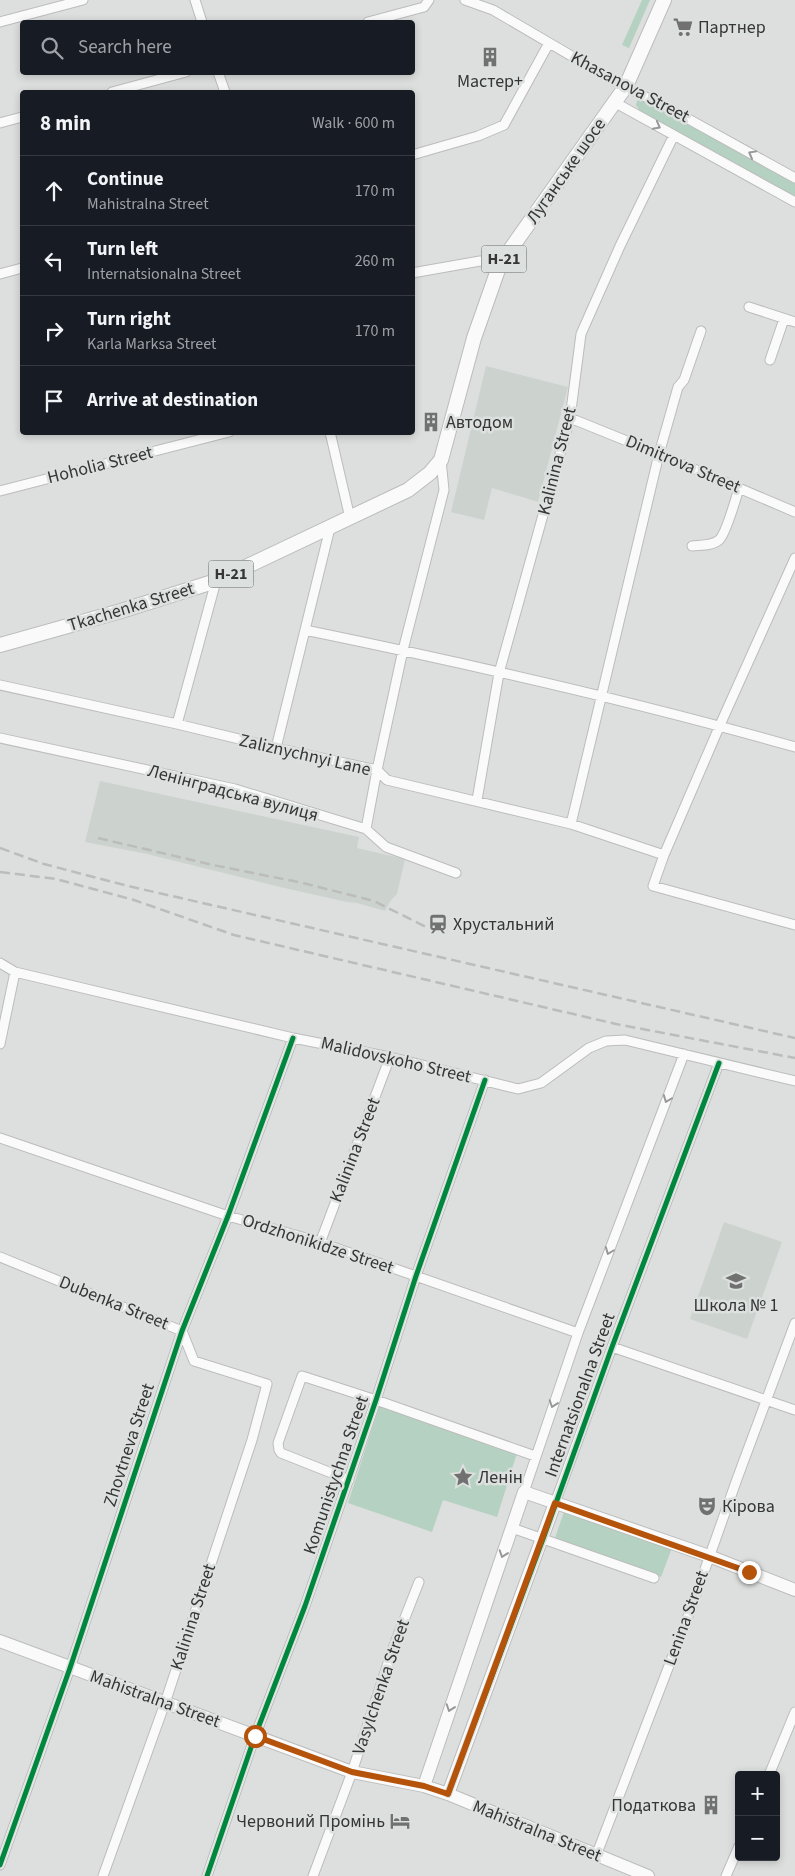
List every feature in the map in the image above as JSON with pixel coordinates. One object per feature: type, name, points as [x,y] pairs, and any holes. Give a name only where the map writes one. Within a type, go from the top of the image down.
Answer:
[{"type":"main road","name":"Луганське шосе","points":[[441,460],[474,338],[500,264],[626,86],[664,0]]},
{"type":"main road","name":"Tkachenka Street","points":[[0,645],[121,612],[216,581],[408,490],[430,473],[441,460]]},
{"type":"street","points":[[0,22],[83,0]]},
{"type":"street","points":[[195,0],[201,20]]},
{"type":"street","points":[[375,20],[424,7],[429,0]]},
{"type":"street","name":"Khasanova Street","points":[[465,0],[493,10],[626,86],[795,178]]},
{"type":"street","points":[[415,154],[478,136],[504,125],[549,43]]},
{"type":"street","points":[[119,90],[175,75]]},
{"type":"street","points":[[219,75],[224,90]]},
{"type":"street","name":"Khasanova Street","points":[[614,102],[795,202]]},
{"type":"street","points":[[0,123],[20,118]]},
{"type":"street","name":"Kalinina Street","points":[[477,800],[499,673],[570,418],[581,334],[620,246],[674,135]]},
{"type":"street","points":[[415,272],[480,260],[500,264]]},
{"type":"street","points":[[0,274],[20,269]]},
{"type":"street","points":[[749,307],[795,322]]},
{"type":"street","points":[[770,360],[784,319]]},
{"type":"street","points":[[571,824],[659,454],[678,387],[684,380],[701,331]]},
{"type":"street","name":"Dimitrova Street","points":[[570,418],[795,512]]},
{"type":"street","name":"Hoholia Street","points":[[0,491],[217,435]]},
{"type":"street","points":[[331,435],[350,518]]},
{"type":"street","points":[[366,829],[404,650],[444,490],[441,460]]},
{"type":"street","points":[[692,546],[708,545],[719,540],[724,533],[739,488]]},
{"type":"street","points":[[276,748],[330,528]]},
{"type":"street","points":[[795,558],[720,725],[664,855],[653,886],[795,925]]},
{"type":"street","points":[[177,724],[216,581]]},
{"type":"street","points":[[305,630],[404,650],[601,695],[720,725],[795,747]]},
{"type":"street","name":"Zaliznychnyi Lane","points":[[0,685],[377,770],[387,780],[571,824],[664,855]]},
{"type":"street","name":"Ленінградська вулиця","points":[[0,738],[235,789],[366,829],[386,848],[456,873]]},
{"type":"street","name":"Malidovskoho Street","points":[[0,963],[15,972],[293,1038],[390,1057],[518,1089],[541,1083],[589,1048],[606,1041],[625,1040],[795,1081]]},
{"type":"street","points":[[0,1044],[15,972]]},
{"type":"street","name":"Zhovtneva Street","points":[[0,1864],[70,1668],[182,1331],[228,1216],[293,1038]]},
{"type":"street","name":"Internatsionalna Street","points":[[424,1786],[578,1332],[684,1054]]},
{"type":"street","name":"Kalinina Street","points":[[320,1243],[390,1057]]},
{"type":"street","name":"Internatsionalna Street","points":[[448,1794],[612,1347],[719,1063]]},
{"type":"street","name":"Komunistychna Street","points":[[208,1876],[255,1736],[305,1606],[349,1480],[416,1276],[484,1080]]},
{"type":"street","name":"Ordzhonikidze Street","points":[[0,1138],[228,1216],[320,1243],[578,1332]]},
{"type":"street","name":"Dubenka Street","points":[[0,1257],[182,1331],[194,1362],[266,1384]]},
{"type":"street","name":"Lenina Street","points":[[596,1856],[693,1603],[795,1323]]},
{"type":"street","points":[[612,1347],[795,1410]]},
{"type":"street","points":[[349,1480],[281,1453],[279,1450],[278,1443],[302,1376],[535,1456]]},
{"type":"street","name":"Kalinina Street","points":[[103,1876],[165,1703],[252,1440],[266,1384]]},
{"type":"street","points":[[524,1492],[709,1556],[795,1590]]},
{"type":"street","points":[[512,1528],[654,1578]]},
{"type":"street","name":"Vasylchenka Street","points":[[313,1876],[352,1772],[393,1648],[419,1582]]},
{"type":"street","name":"Mahistralna Street","points":[[0,1641],[352,1772],[424,1786],[448,1794],[648,1876]]},
{"type":"street","points":[[771,1771],[795,1712]]},
{"type":"street","points":[[726,1876],[735,1855]]},
{"type":"shaded area","points":[[486,366],[568,387],[538,502],[492,488],[484,520],[451,512]]},
{"type":"shaded area","points":[[100,781],[359,837],[357,848],[405,859],[397,894],[385,911],[147,854],[85,842]]},
{"type":"shaded area","name":"Школа № 1","points":[[724,1222],[782,1242],[747,1339],[690,1319]]},
{"type":"green space","points":[[642,0],[650,0],[629,48],[622,45]]},
{"type":"green space","points":[[645,99],[795,182],[795,197],[640,111],[636,105],[637,101]]},
{"type":"green space","points":[[380,1404],[517,1453],[497,1517],[443,1500],[432,1532],[348,1503]]},
{"type":"green space","points":[[565,1509],[672,1548],[661,1577],[555,1538]]},
{"type":"railway","points":[[98,838],[213,865],[303,883],[374,901],[436,932]]},
{"type":"railway","points":[[0,848],[44,864],[128,886],[795,1038]]},
{"type":"railway","points":[[0,872],[56,879],[134,900],[234,935],[616,1024],[795,1058]]},
{"type":"cycle path","points":[[0,1865],[70,1668],[182,1331],[228,1216],[293,1038]]},
{"type":"cycle path","points":[[448,1794],[612,1347],[719,1063]]},
{"type":"cycle path","points":[[207,1876],[255,1736],[305,1606],[376,1400],[416,1276],[485,1080]]},
{"type":"place","name":"Партнер","points":[[683,27]]},
{"type":"place","name":"Мастер+","points":[[490,57]]},
{"type":"place","name":"Автодом","points":[[431,422]]},
{"type":"place","name":"Хрустальний","points":[[438,924]]},
{"type":"place","name":"Школа № 1","points":[[736,1281]]},
{"type":"place","name":"Ленін","points":[[463,1477]]},
{"type":"place","name":"Кірова","points":[[707,1506]]},
{"type":"place","name":"Податкова","points":[[711,1805]]},
{"type":"place","name":"Червоний Промінь","points":[[400,1821]]},
{"type":"route","points":[[255,1736],[352,1772],[424,1786],[448,1794],[555,1503],[709,1556],[749,1572]]}]
